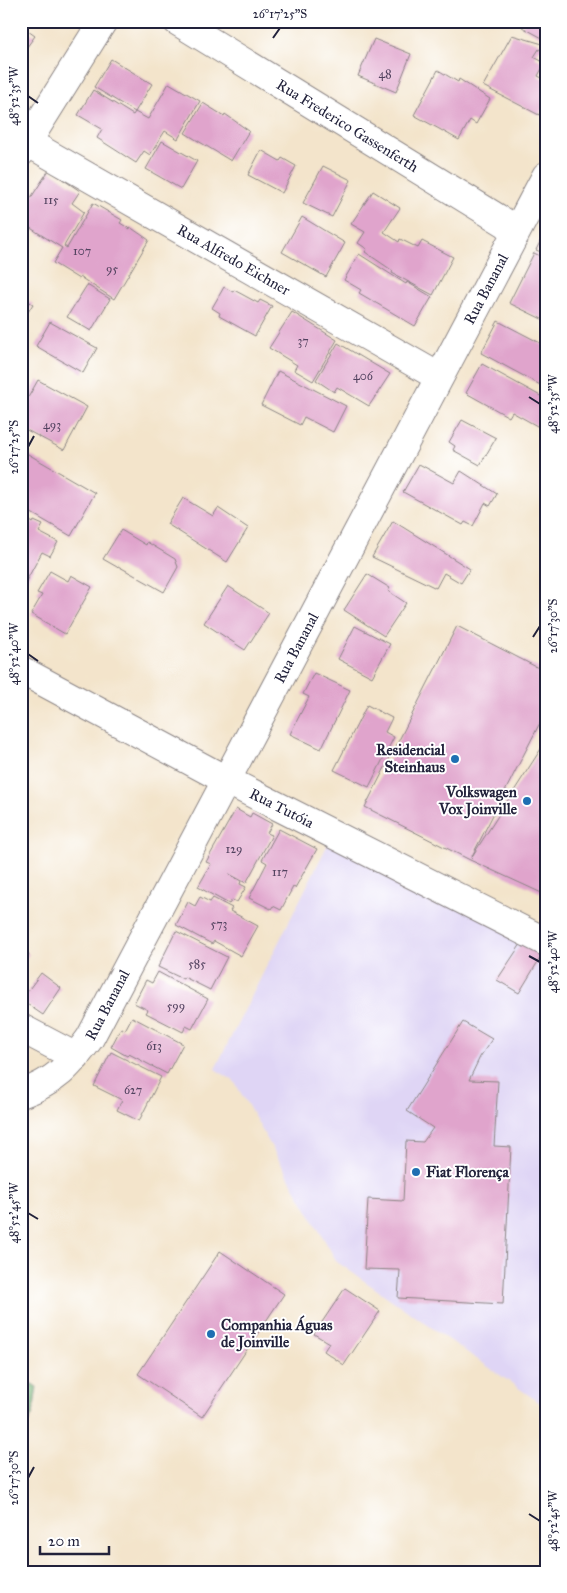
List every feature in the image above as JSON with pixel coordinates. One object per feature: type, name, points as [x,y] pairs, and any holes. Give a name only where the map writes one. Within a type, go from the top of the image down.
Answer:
[{"type":"street","points":[[24,146],[102,21]]},
{"type":"street","name":"Rua Frederico Gassenferth","points":[[177,21],[517,230]]},
{"type":"street","name":"Rua Alfredo Eichner","points":[[24,146],[440,377]]},
{"type":"street","name":"Rua Bananal","points":[[21,1094],[40,1087],[60,1074],[90,1038],[546,176]]},
{"type":"street","name":"Rua Tutóia","points":[[21,670],[226,780],[546,942]]},
{"type":"street","points":[[21,1028],[76,1057]]},
{"type":"shaded area","name":"Fiat Florença","points":[[330,840],[546,949],[546,1407],[337,1262],[234,1081],[215,1069]]},
{"type":"green space","points":[[21,1377],[37,1387],[33,1414],[21,1435]]},
{"type":"building","points":[[525,21],[546,21],[546,40],[522,27]]},
{"type":"building","points":[[21,26],[35,36],[21,55]]},
{"type":"building","points":[[512,35],[546,45],[546,53],[539,49],[534,57],[545,63],[538,76],[546,80],[546,102],[539,115],[483,86]]},
{"type":"building","points":[[374,39],[411,54],[396,92],[358,76]]},
{"type":"building","points":[[111,59],[152,84],[135,112],[94,87]]},
{"type":"building","points":[[438,70],[458,82],[459,79],[490,99],[476,124],[470,120],[459,140],[414,115]]},
{"type":"building","points":[[169,83],[200,101],[178,139],[165,131],[150,155],[144,151],[136,163],[97,138],[102,129],[78,115],[93,90],[133,115],[135,112],[148,119]]},
{"type":"building","points":[[203,103],[224,116],[225,114],[249,131],[231,161],[185,133]]},
{"type":"building","points":[[162,141],[197,161],[181,189],[146,169]]},
{"type":"building","points":[[261,150],[280,161],[282,158],[296,166],[282,193],[248,175]]},
{"type":"building","points":[[323,166],[351,180],[332,217],[303,203]]},
{"type":"building","points":[[49,170],[80,191],[72,203],[84,212],[64,246],[67,248],[93,203],[122,220],[120,223],[130,229],[130,227],[149,240],[114,299],[80,277],[79,279],[53,263],[62,248],[21,222],[21,213]]},
{"type":"building","points":[[373,191],[400,208],[384,232],[399,242],[400,239],[418,248],[422,241],[453,257],[433,295],[392,273],[393,271],[365,252],[367,249],[358,243],[365,232],[351,224]]},
{"type":"building","points":[[302,217],[345,243],[326,277],[282,252]]},
{"type":"building","points":[[546,230],[546,254],[536,250]]},
{"type":"building","points":[[534,253],[546,259],[546,321],[509,303]]},
{"type":"building","points":[[359,254],[406,284],[407,282],[432,297],[415,326],[359,293],[361,290],[344,280]]},
{"type":"building","points":[[87,285],[110,299],[91,331],[67,317]]},
{"type":"building","points":[[224,287],[233,292],[234,290],[258,303],[260,300],[272,306],[255,336],[219,316],[220,313],[212,308]]},
{"type":"building","points":[[21,297],[33,304],[21,323]]},
{"type":"building","points":[[292,312],[337,340],[313,381],[294,370],[297,365],[269,348]]},
{"type":"building","points":[[498,321],[546,346],[546,388],[481,353]]},
{"type":"building","points":[[50,322],[97,348],[83,373],[36,346]]},
{"type":"building","points":[[338,343],[390,374],[369,406],[337,387],[334,392],[316,380]]},
{"type":"building","points":[[482,364],[546,399],[546,431],[512,412],[509,417],[466,393]]},
{"type":"building","points":[[278,371],[346,406],[333,432],[304,417],[300,425],[261,405]]},
{"type":"building","points":[[38,380],[87,407],[64,450],[21,427],[21,410]]},
{"type":"building","points":[[462,420],[496,438],[480,465],[453,450],[455,446],[449,442]]},
{"type":"building","points":[[21,450],[95,493],[71,536],[21,507]]},
{"type":"building","points":[[419,464],[454,483],[461,471],[497,494],[490,506],[485,503],[473,526],[465,522],[463,525],[403,492]]},
{"type":"building","points":[[183,498],[213,516],[218,508],[248,528],[227,562],[167,524]]},
{"type":"building","points":[[21,513],[33,523],[34,521],[43,525],[39,532],[58,542],[50,556],[42,552],[24,585],[21,583]]},
{"type":"building","points":[[393,521],[470,569],[461,583],[444,573],[436,588],[372,557]]},
{"type":"building","points":[[121,530],[146,545],[147,542],[175,559],[178,567],[164,592],[103,559]]},
{"type":"building","points":[[50,571],[68,581],[71,575],[92,587],[65,634],[31,614],[42,595],[37,593]]},
{"type":"building","points":[[367,574],[390,588],[388,591],[406,603],[384,636],[344,610]]},
{"type":"building","points":[[228,586],[269,613],[245,650],[204,623]]},
{"type":"building","points":[[355,626],[390,644],[372,677],[338,659]]},
{"type":"building","name":"Residencial Steinhaus","points":[[457,626],[546,672],[546,711],[471,858],[546,741],[546,895],[470,860],[365,807]]},
{"type":"building","points":[[314,673],[350,690],[321,749],[290,734],[309,697],[303,694]]},
{"type":"building","points":[[367,705],[392,718],[385,732],[394,737],[369,787],[334,770]]},
{"type":"building","points":[[236,809],[250,817],[252,813],[272,824],[267,833],[272,835],[246,883],[229,874],[241,881],[240,884],[246,887],[237,902],[232,900],[229,904],[198,887],[211,864],[206,862]]},
{"type":"building","points":[[279,829],[317,849],[281,910],[273,906],[271,909],[249,898],[267,863],[262,860]]},
{"type":"building","points":[[200,897],[210,902],[213,898],[232,908],[230,911],[258,926],[241,956],[214,941],[212,944],[176,925],[188,902],[195,906]]},
{"type":"building","points":[[176,931],[227,957],[210,990],[158,967]]},
{"type":"building","points":[[521,944],[542,955],[519,993],[497,980]]},
{"type":"building","points":[[21,949],[29,954],[21,965]]},
{"type":"building","points":[[158,972],[208,999],[192,1029],[186,1026],[183,1032],[146,1013],[148,1010],[134,1003],[146,980],[152,983]]},
{"type":"building","points":[[41,973],[61,988],[43,1015],[21,1000]]},
{"type":"building","points":[[132,1017],[183,1044],[167,1074],[129,1054],[127,1056],[111,1047],[121,1028],[125,1030]]},
{"type":"building","points":[[463,1022],[492,1039],[480,1057],[469,1080],[498,1081],[494,1146],[511,1147],[503,1304],[398,1298],[400,1270],[364,1269],[368,1199],[403,1201],[406,1141],[423,1142],[433,1128],[407,1111]]},
{"type":"building","points":[[111,1052],[161,1077],[139,1121],[117,1110],[122,1100],[94,1086]]},
{"type":"building","name":"Companhia Águas de Joinville","points":[[220,1251],[284,1294],[202,1417],[138,1374]]},
{"type":"building","points":[[345,1288],[380,1311],[344,1365],[324,1351],[329,1343],[314,1334]]},
{"type":"place","name":"Residencial Steinhaus","points":[[455,759]]},
{"type":"place","name":"Volkswagen Vox Joinville","points":[[527,801]]},
{"type":"place","name":"Fiat Florença","points":[[416,1172]]},
{"type":"place","name":"Companhia Águas de Joinville","points":[[211,1334]]}]
